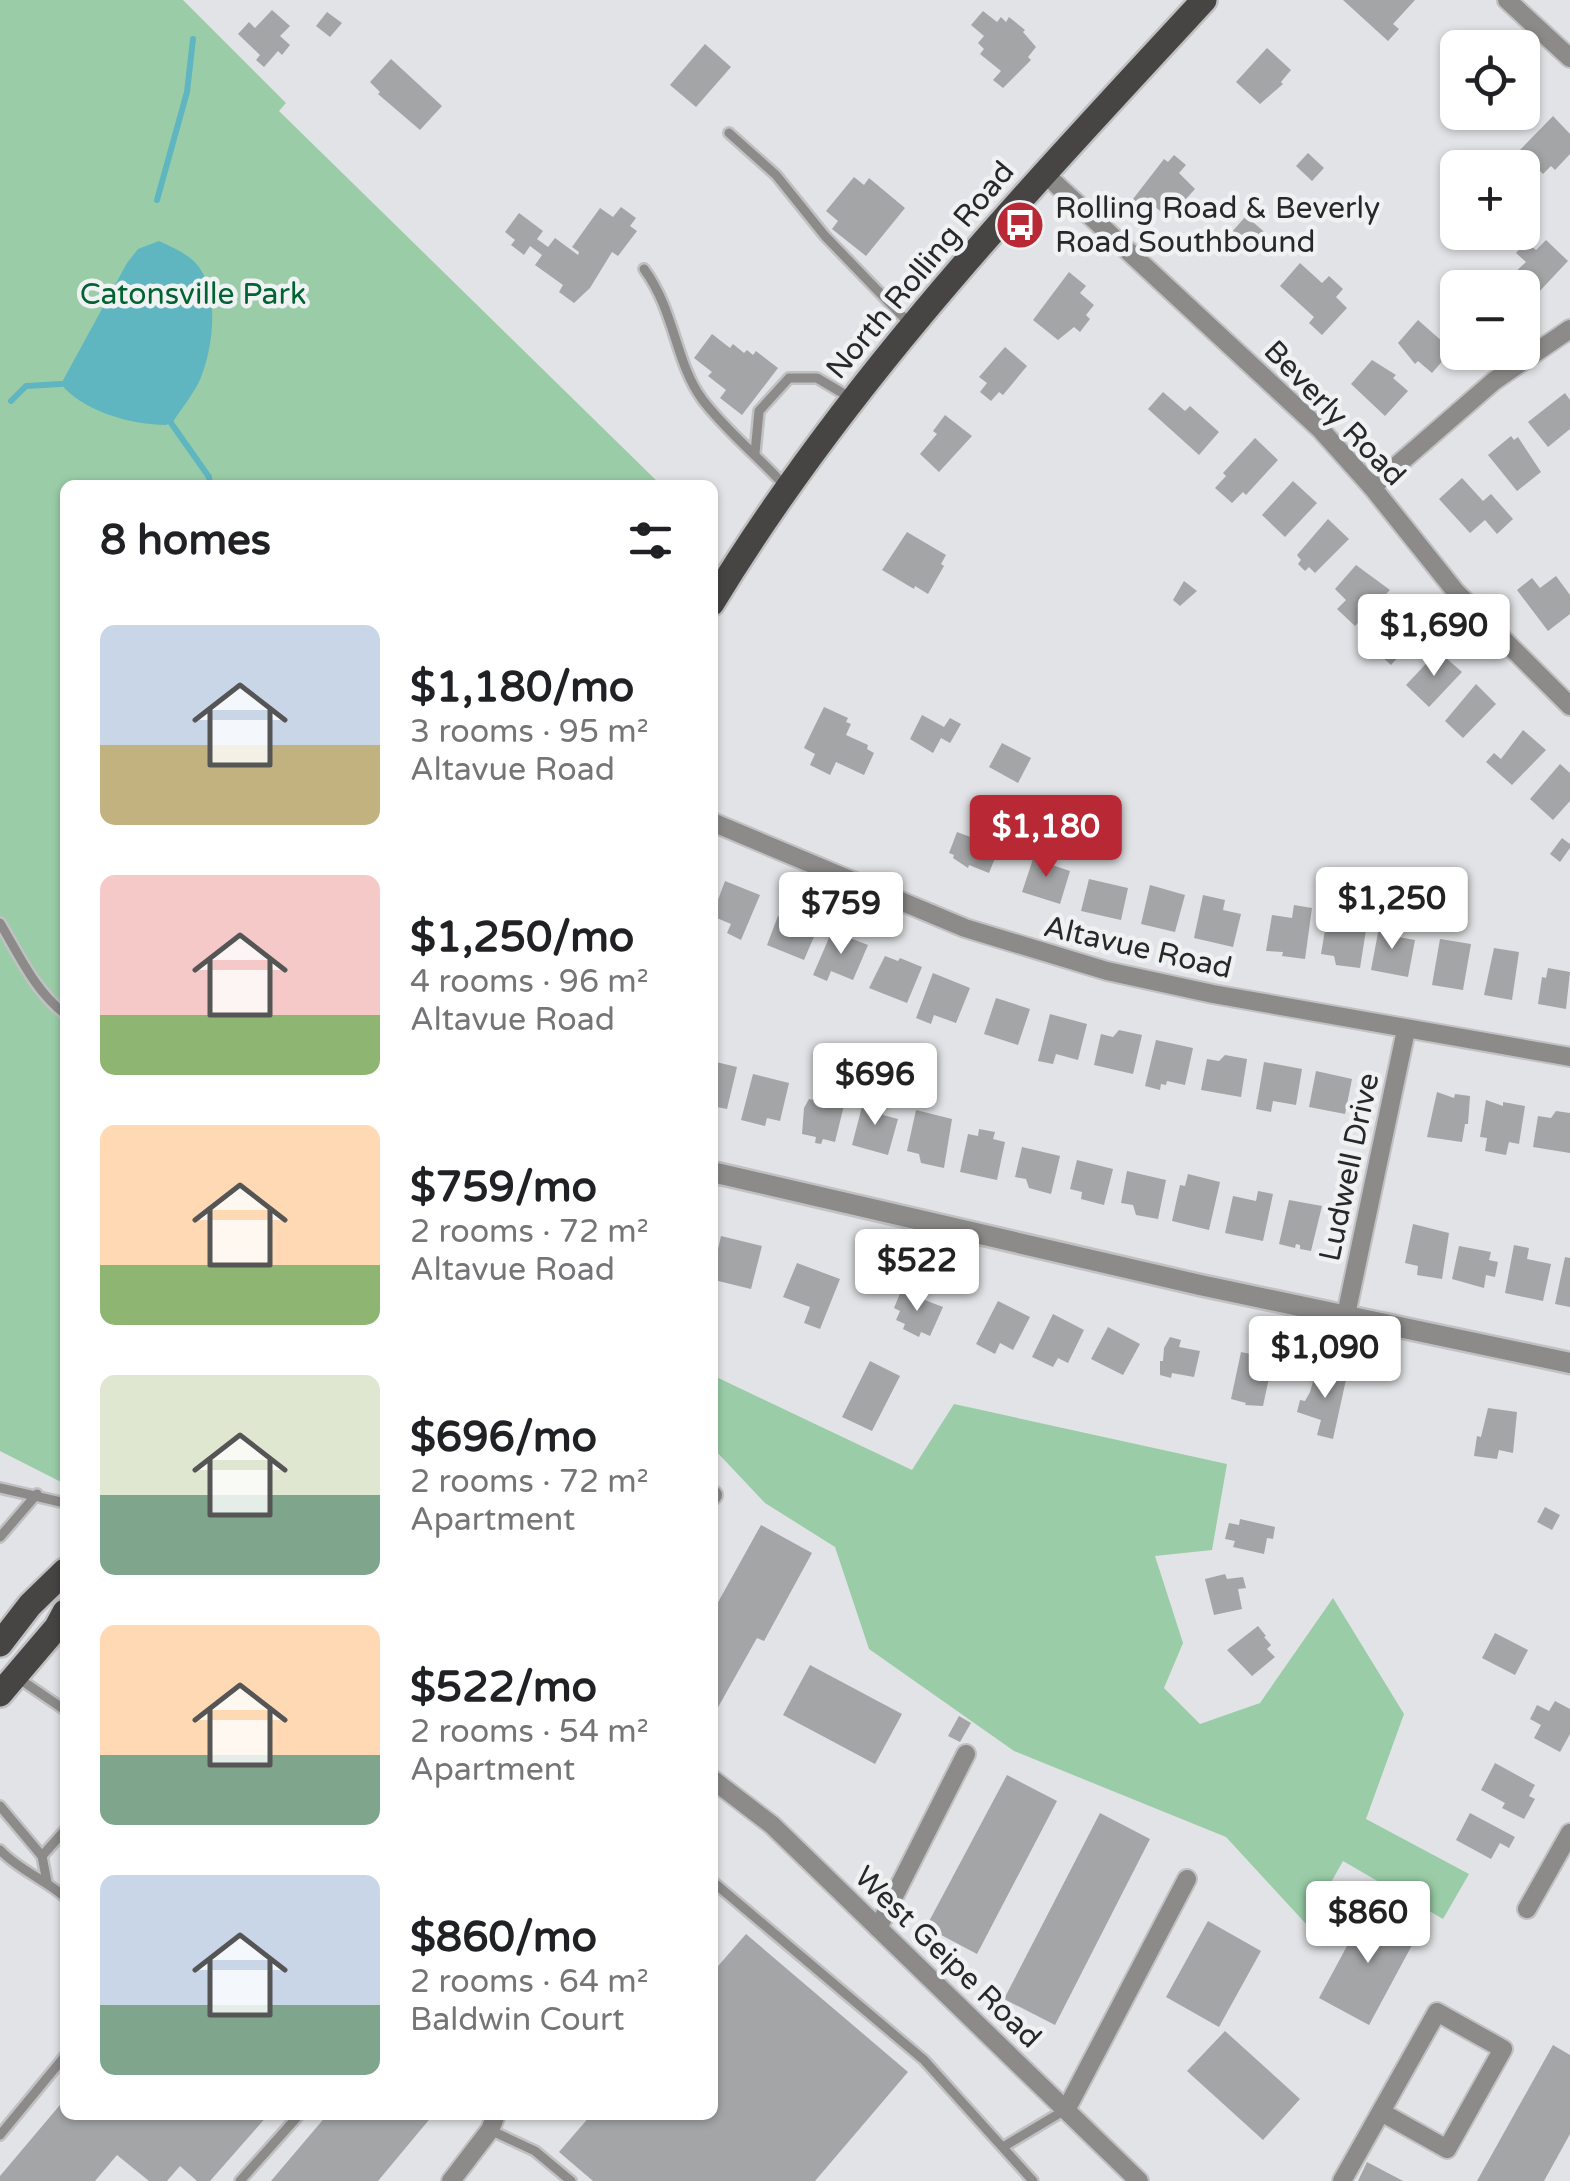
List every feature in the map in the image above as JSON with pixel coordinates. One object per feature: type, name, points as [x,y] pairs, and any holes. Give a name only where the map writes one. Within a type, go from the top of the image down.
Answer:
[{"type":"main road","name":"North Rolling Road","points":[[718,594],[786,487],[912,326],[1044,173],[1204,0]]},
{"type":"main road","points":[[0,1644],[30,1605],[60,1576]]},
{"type":"main road","points":[[8,1685],[60,1621]]},
{"type":"street","points":[[1507,0],[1570,58]]},
{"type":"street","name":"Beverly Road","points":[[1044,173],[1321,430],[1456,592],[1566,696]]},
{"type":"street","points":[[1372,487],[1494,380],[1570,329]]},
{"type":"street","name":"Altavue Road","points":[[718,825],[965,928],[1030,950],[1213,994],[1570,1057]]},
{"type":"street","name":"Ludwell Drive","points":[[1346,1315],[1406,1030]]},
{"type":"street","points":[[718,1173],[1570,1363]]},
{"type":"street","points":[[878,1928],[966,1754]]},
{"type":"street","name":"West Geipe Road","points":[[718,1784],[772,1825],[1139,2181]]},
{"type":"street","points":[[1527,1909],[1570,1834]]},
{"type":"street","points":[[1066,2110],[1188,1879]]},
{"type":"street","points":[[1342,2181],[1437,2012],[1504,2049],[1447,2149],[1381,2112]]},
{"type":"street","points":[[451,2181],[493,2122]]},
{"type":"lane","points":[[729,133],[776,175],[824,236],[912,326]]},
{"type":"lane","points":[[644,270],[659,290],[685,365],[702,398],[786,487]]},
{"type":"lane","points":[[756,454],[759,412],[789,378],[817,378],[853,400]]},
{"type":"lane","points":[[0,922],[31,976],[60,1010]]},
{"type":"lane","points":[[0,1488],[60,1501]]},
{"type":"lane","points":[[0,1537],[37,1494]]},
{"type":"lane","points":[[8,1685],[60,1708]]},
{"type":"lane","points":[[0,1806],[42,1856],[47,1882]]},
{"type":"lane","points":[[42,1856],[60,1836]]},
{"type":"lane","points":[[0,1850],[16,1866],[60,1893]]},
{"type":"lane","points":[[718,1886],[924,2060],[1032,2181]]},
{"type":"lane","points":[[0,2135],[60,2062]]},
{"type":"lane","points":[[1003,2147],[1066,2110]]},
{"type":"lane","points":[[240,2181],[294,2120]]},
{"type":"lane","points":[[493,2122],[571,2181]]},
{"type":"green space","name":"Catonsville Park","points":[[0,0],[183,0],[286,103],[279,111],[656,480],[60,480],[60,1481],[0,1451]]},
{"type":"green space","points":[[718,1378],[912,1470],[954,1404],[1227,1464],[1212,1550],[1155,1556],[1183,1643],[1164,1688],[1200,1724],[1260,1703],[1333,1598],[1404,1714],[1366,1819],[1469,1874],[1443,1919],[1343,1861],[1307,1925],[1226,1837],[1014,1751],[869,1649],[835,1547],[765,1503],[718,1453]]},
{"type":"water","points":[[159,241],[199,267],[206,279],[212,308],[211,340],[199,382],[173,422],[166,425],[109,415],[81,402],[61,384],[127,263],[138,249]]},
{"type":"building","points":[[1343,0],[1415,0],[1393,24],[1399,29],[1388,41]]},
{"type":"building","points":[[272,10],[290,26],[280,36],[290,45],[282,55],[278,51],[264,67],[256,60],[260,55],[238,34],[249,22],[255,28]]},
{"type":"building","points":[[983,11],[997,22],[1001,17],[1006,22],[1009,17],[1025,30],[1036,47],[1028,57],[1031,60],[1003,88],[993,80],[1001,71],[980,54],[984,49],[978,43],[984,36],[971,25]]},
{"type":"building","points":[[327,12],[342,23],[330,37],[316,26]]},
{"type":"building","points":[[705,44],[731,67],[696,107],[670,85]]},
{"type":"building","points":[[1267,48],[1291,70],[1283,84],[1260,104],[1236,82]]},
{"type":"building","points":[[391,59],[442,106],[420,130],[378,94],[370,82]]},
{"type":"building","points":[[1553,116],[1570,134],[1570,154],[1555,170],[1551,166],[1543,174],[1540,150],[1520,150]]},
{"type":"building","points":[[1308,153],[1324,168],[1312,181],[1296,166]]},
{"type":"building","points":[[1174,155],[1186,165],[1179,173],[1195,189],[1185,200],[1180,195],[1164,214],[1154,206],[1148,213],[1133,199],[1164,159],[1168,162]]},
{"type":"building","points":[[854,177],[864,185],[869,178],[905,208],[866,256],[832,229],[838,221],[826,211]]},
{"type":"building","points":[[621,207],[636,218],[630,226],[637,231],[618,256],[612,252],[590,288],[574,303],[559,292],[563,285],[535,265],[542,255],[530,246],[524,255],[511,245],[515,240],[505,232],[519,213],[543,231],[537,239],[548,247],[555,238],[578,255],[572,247],[600,208],[613,217]]},
{"type":"building","points":[[1246,216],[1270,237],[1254,255],[1230,234]]},
{"type":"building","points":[[1546,240],[1568,261],[1540,291],[1540,270],[1517,270],[1526,262],[1516,253],[1540,250]]},
{"type":"building","points":[[1300,263],[1322,283],[1329,276],[1343,289],[1336,297],[1347,308],[1322,335],[1309,323],[1314,317],[1280,286]]},
{"type":"building","points":[[1069,272],[1086,286],[1080,293],[1094,305],[1080,332],[1074,327],[1058,340],[1033,320]]},
{"type":"building","points":[[1418,320],[1440,339],[1440,364],[1432,373],[1418,361],[1415,364],[1398,343]]},
{"type":"building","points":[[712,334],[730,348],[733,344],[753,355],[756,351],[778,368],[742,415],[720,398],[726,390],[694,358]]},
{"type":"building","points":[[1005,347],[1027,366],[1003,395],[999,392],[991,401],[980,392],[987,383],[979,377]]},
{"type":"building","points":[[1372,360],[1396,375],[1393,378],[1408,391],[1385,416],[1351,384]]},
{"type":"building","points":[[1163,392],[1185,411],[1190,406],[1219,432],[1199,455],[1148,409]]},
{"type":"building","points":[[1565,393],[1570,400],[1570,429],[1548,447],[1528,422]]},
{"type":"building","points":[[945,415],[972,436],[939,472],[920,454],[937,434],[933,431]]},
{"type":"building","points":[[1511,436],[1514,440],[1518,437],[1541,472],[1517,491],[1488,455]]},
{"type":"building","points":[[1255,438],[1278,460],[1246,495],[1243,492],[1232,503],[1215,488],[1226,476],[1223,473]]},
{"type":"building","points":[[1462,478],[1483,501],[1491,494],[1513,519],[1497,534],[1485,520],[1470,533],[1439,499]]},
{"type":"building","points":[[1293,481],[1317,503],[1285,537],[1262,515]]},
{"type":"building","points":[[1328,519],[1349,539],[1315,573],[1309,567],[1305,571],[1298,564],[1301,560],[1297,555]]},
{"type":"building","points":[[907,532],[946,555],[928,594],[882,570]]},
{"type":"building","points":[[1356,565],[1390,590],[1355,626],[1337,609],[1346,600],[1335,589]]},
{"type":"building","points":[[1556,576],[1570,595],[1570,614],[1548,631],[1517,590],[1532,578],[1540,588]]},
{"type":"building","points":[[1184,581],[1197,591],[1180,606],[1173,600]]},
{"type":"building","points":[[1399,609],[1422,631],[1391,665],[1367,643]]},
{"type":"building","points":[[1438,651],[1462,672],[1429,707],[1406,685]]},
{"type":"building","points":[[1476,684],[1496,704],[1463,738],[1445,721]]},
{"type":"building","points":[[824,707],[848,718],[846,722],[851,724],[846,735],[868,745],[867,749],[874,753],[864,775],[836,762],[830,775],[810,765],[815,754],[804,748]]},
{"type":"building","points":[[922,715],[944,727],[950,718],[961,724],[950,743],[941,738],[933,753],[910,739]]},
{"type":"building","points":[[1523,730],[1546,750],[1512,785],[1486,762],[1494,753],[1501,759]]},
{"type":"building","points":[[1002,743],[1031,758],[1018,783],[989,767]]},
{"type":"building","points":[[1560,764],[1570,773],[1570,801],[1553,820],[1530,799]]},
{"type":"building","points":[[957,832],[976,839],[984,833],[1002,841],[989,873],[969,865],[968,868],[949,853]]},
{"type":"building","points":[[1562,838],[1570,848],[1560,862],[1550,854]]},
{"type":"building","points":[[1036,850],[1046,853],[1043,862],[1070,871],[1060,904],[1022,892]]},
{"type":"building","points":[[1089,879],[1128,888],[1121,920],[1081,911]]},
{"type":"building","points":[[725,881],[760,895],[741,940],[727,933],[731,924],[718,919],[718,900]]},
{"type":"building","points":[[1150,885],[1185,895],[1175,932],[1141,924]]},
{"type":"building","points":[[1203,895],[1225,900],[1223,910],[1241,914],[1233,947],[1194,938]]},
{"type":"building","points":[[1294,905],[1312,908],[1305,959],[1266,951],[1272,915],[1292,918]]},
{"type":"building","points":[[778,916],[794,923],[797,916],[819,925],[804,960],[767,945]]},
{"type":"building","points":[[1380,922],[1395,925],[1393,936],[1415,940],[1408,977],[1371,970]]},
{"type":"building","points":[[1326,924],[1366,930],[1360,968],[1336,965],[1334,956],[1321,954]]},
{"type":"building","points":[[832,931],[868,945],[853,980],[831,971],[827,981],[813,975]]},
{"type":"building","points":[[1440,939],[1471,944],[1463,990],[1432,985]]},
{"type":"building","points":[[1494,948],[1519,952],[1512,1000],[1484,995]]},
{"type":"building","points":[[885,956],[922,967],[907,1003],[869,988]]},
{"type":"building","points":[[1548,968],[1570,972],[1566,1009],[1538,1004],[1542,977],[1546,978]]},
{"type":"building","points":[[933,973],[970,988],[956,1023],[934,1015],[931,1024],[916,1018]]},
{"type":"building","points":[[996,998],[1030,1009],[1018,1045],[984,1034]]},
{"type":"building","points":[[1050,1014],[1087,1024],[1078,1060],[1056,1054],[1053,1064],[1038,1061]]},
{"type":"building","points":[[1119,1030],[1142,1035],[1133,1074],[1094,1065],[1101,1034],[1113,1037]]},
{"type":"building","points":[[1156,1040],[1193,1048],[1185,1085],[1167,1081],[1160,1090],[1145,1086]]},
{"type":"building","points":[[1225,1055],[1247,1059],[1241,1097],[1201,1090],[1207,1059],[1219,1061]]},
{"type":"building","points":[[718,1062],[737,1067],[727,1109],[718,1107]]},
{"type":"building","points":[[1264,1062],[1302,1069],[1296,1105],[1273,1101],[1271,1112],[1256,1109]]},
{"type":"building","points":[[1316,1071],[1352,1079],[1345,1114],[1309,1107]]},
{"type":"building","points":[[753,1074],[789,1083],[780,1121],[767,1118],[765,1126],[741,1120]]},
{"type":"building","points":[[831,1089],[847,1093],[835,1142],[823,1139],[821,1144],[815,1143],[816,1137],[802,1134],[804,1108],[809,1099],[828,1103]]},
{"type":"building","points":[[1437,1092],[1454,1098],[1455,1094],[1470,1096],[1462,1142],[1427,1137]]},
{"type":"building","points":[[864,1099],[886,1105],[883,1115],[898,1119],[888,1155],[852,1145]]},
{"type":"building","points":[[1486,1100],[1503,1106],[1503,1102],[1525,1106],[1519,1144],[1509,1142],[1506,1155],[1485,1151],[1487,1138],[1480,1137]]},
{"type":"building","points":[[916,1110],[952,1119],[944,1168],[921,1163],[919,1154],[907,1151]]},
{"type":"building","points":[[1556,1111],[1570,1113],[1570,1153],[1533,1147],[1538,1116],[1551,1118]]},
{"type":"building","points":[[979,1129],[995,1132],[993,1139],[1005,1142],[997,1180],[960,1172],[968,1134],[978,1136]]},
{"type":"building","points":[[1022,1147],[1060,1156],[1051,1194],[1029,1188],[1026,1179],[1015,1177]]},
{"type":"building","points":[[1077,1160],[1113,1169],[1104,1205],[1081,1199],[1082,1192],[1070,1189]]},
{"type":"building","points":[[1127,1171],[1166,1180],[1158,1219],[1136,1215],[1133,1205],[1121,1203]]},
{"type":"building","points":[[1188,1174],[1220,1182],[1209,1230],[1172,1221],[1180,1185],[1185,1186]]},
{"type":"building","points":[[1258,1191],[1273,1194],[1263,1241],[1225,1233],[1233,1196],[1256,1201]]},
{"type":"building","points":[[1289,1200],[1322,1206],[1311,1251],[1296,1244],[1295,1248],[1279,1244]]},
{"type":"building","points":[[1413,1224],[1449,1233],[1442,1279],[1417,1275],[1418,1266],[1405,1263]]},
{"type":"building","points":[[721,1236],[762,1246],[751,1289],[718,1281]]},
{"type":"building","points":[[1514,1245],[1529,1248],[1527,1259],[1551,1264],[1543,1301],[1505,1293]]},
{"type":"building","points":[[1459,1246],[1491,1252],[1489,1260],[1498,1262],[1495,1277],[1486,1275],[1484,1288],[1452,1279]]},
{"type":"building","points":[[1565,1257],[1570,1258],[1570,1307],[1555,1304]]},
{"type":"building","points":[[797,1263],[840,1279],[820,1329],[804,1323],[810,1307],[783,1297]]},
{"type":"building","points":[[901,1291],[943,1307],[930,1336],[921,1332],[919,1337],[903,1329],[905,1324],[896,1320],[900,1311],[894,1308]]},
{"type":"building","points":[[998,1301],[1030,1317],[1013,1350],[1000,1343],[995,1354],[976,1344]]},
{"type":"building","points":[[1053,1314],[1084,1330],[1068,1363],[1058,1358],[1053,1367],[1032,1357]]},
{"type":"building","points":[[1108,1327],[1140,1344],[1123,1375],[1091,1359]]},
{"type":"building","points":[[1170,1337],[1181,1340],[1179,1347],[1200,1351],[1194,1377],[1160,1375],[1160,1361]]},
{"type":"building","points":[[1241,1352],[1273,1359],[1263,1406],[1231,1399]]},
{"type":"building","points":[[870,1361],[900,1376],[872,1431],[842,1417]]},
{"type":"building","points":[[1317,1368],[1347,1375],[1333,1439],[1317,1435],[1321,1420],[1297,1412],[1300,1400],[1305,1401],[1310,1392]]},
{"type":"building","points":[[1488,1408],[1517,1412],[1513,1453],[1499,1450],[1497,1459],[1474,1456]]},
{"type":"building","points":[[1545,1507],[1560,1515],[1552,1530],[1537,1522]]},
{"type":"building","points":[[1240,1519],[1275,1527],[1273,1539],[1267,1538],[1264,1554],[1233,1547],[1235,1541],[1225,1539],[1229,1523],[1239,1525]]},
{"type":"building","points":[[761,1525],[812,1553],[764,1641],[757,1638],[718,1707],[718,1602]]},
{"type":"building","points":[[1225,1574],[1227,1579],[1243,1577],[1246,1588],[1238,1589],[1242,1609],[1214,1615],[1205,1579]]},
{"type":"building","points":[[1258,1626],[1271,1645],[1267,1649],[1275,1657],[1252,1676],[1227,1650]]},
{"type":"building","points":[[1495,1633],[1528,1650],[1515,1675],[1482,1658]]},
{"type":"building","points":[[810,1665],[902,1714],[875,1764],[783,1715]]},
{"type":"building","points":[[1555,1701],[1570,1709],[1570,1734],[1560,1752],[1534,1738],[1541,1725],[1530,1719],[1537,1705],[1549,1711]]},
{"type":"building","points":[[959,1716],[971,1723],[960,1742],[948,1736]]},
{"type":"building","points":[[1495,1763],[1535,1785],[1529,1796],[1535,1799],[1524,1819],[1502,1808],[1505,1803],[1481,1790]]},
{"type":"building","points":[[1007,1775],[1057,1801],[977,1954],[926,1927]]},
{"type":"building","points":[[1100,1813],[1150,1839],[1055,2025],[1004,1999]]},
{"type":"building","points":[[1470,1813],[1515,1837],[1509,1848],[1500,1843],[1491,1859],[1456,1840]]},
{"type":"building","points":[[1368,1907],[1418,1934],[1369,2025],[1319,1998]]},
{"type":"building","points":[[1208,1921],[1261,1951],[1219,2027],[1166,1997]]},
{"type":"building","points":[[746,1934],[908,2072],[815,2181],[593,2181],[559,2152],[587,2120],[718,2120],[718,1966]]},
{"type":"building","points":[[1225,2031],[1300,2099],[1263,2140],[1187,2071]]},
{"type":"building","points":[[1553,2045],[1570,2055],[1570,2134],[1544,2181],[1477,2181]]},
{"type":"building","points":[[60,2105],[60,2120],[264,2120],[210,2181],[197,2181],[180,2166],[167,2181],[149,2181],[117,2155],[95,2181],[0,2181],[0,2176]]},
{"type":"building","points":[[323,2120],[429,2120],[378,2181],[271,2181]]},
{"type":"building","points":[[1367,2162],[1403,2181],[1358,2181]]},
{"type":"waterway","points":[[157,200],[187,92],[193,39]]},
{"type":"waterway","points":[[11,401],[26,386],[61,384]]},
{"type":"waterway","points":[[171,423],[209,480]]},
{"type":"place","name":"Rolling Road & Beverly Road Southbound","points":[[1020,225]]}]
